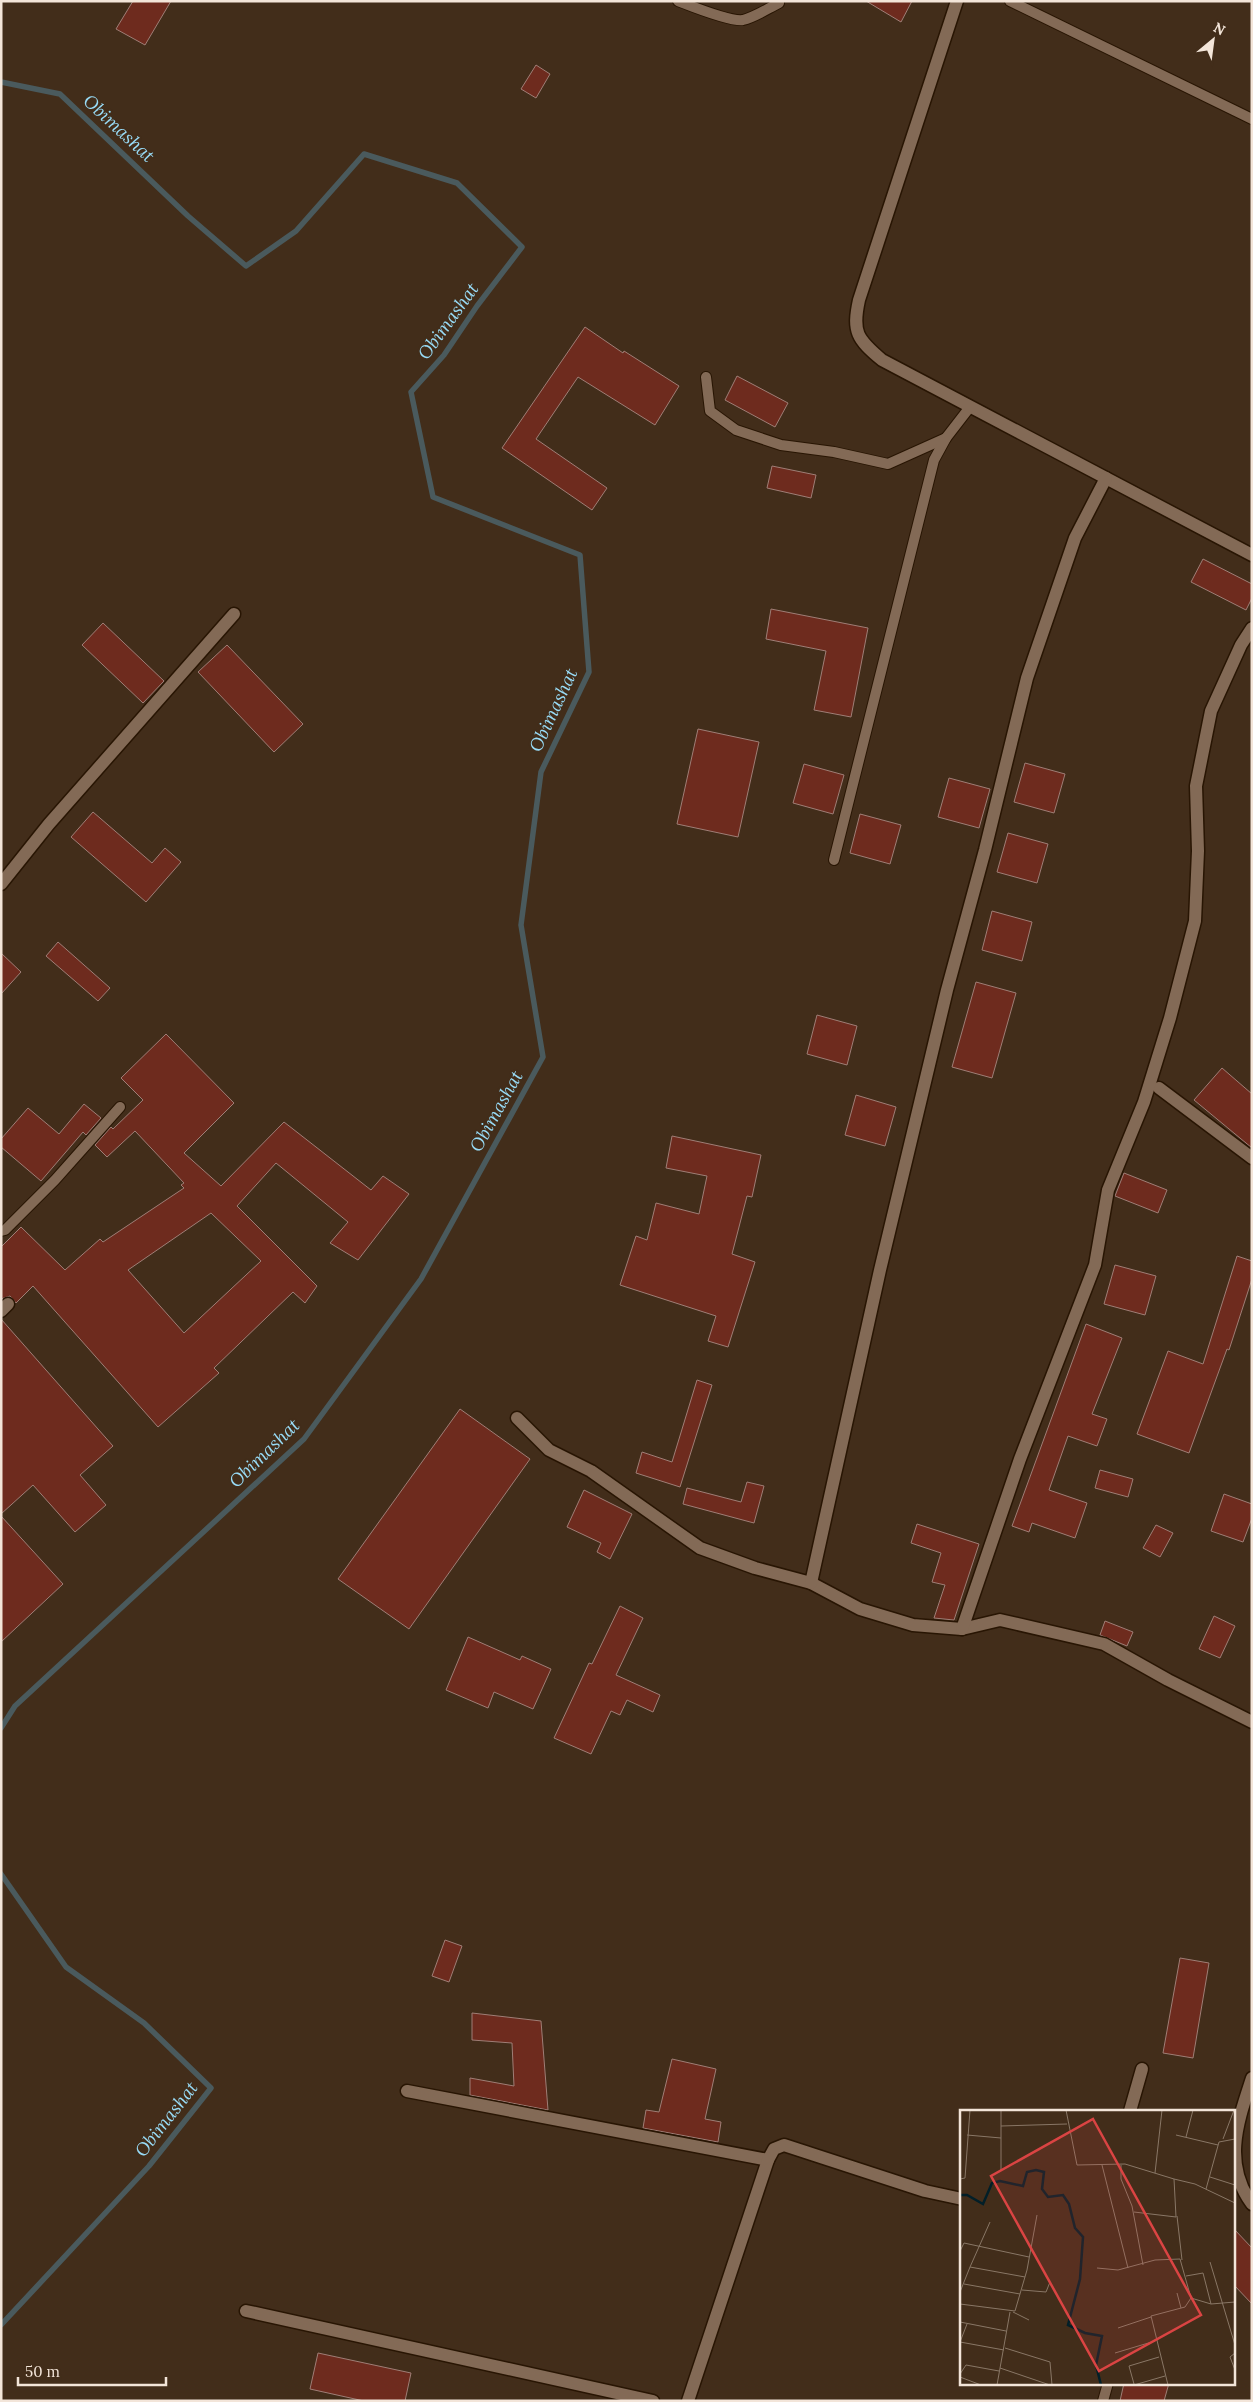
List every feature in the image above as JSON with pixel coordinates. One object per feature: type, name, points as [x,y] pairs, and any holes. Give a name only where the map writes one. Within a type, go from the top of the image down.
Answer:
[{"type":"street","points":[[957,1],[854,322],[863,344],[882,360],[1252,555]]},
{"type":"street","points":[[811,1582],[880,1270],[947,990],[985,850],[1027,678],[1074,538],[1106,478]]},
{"type":"street","points":[[1,884],[49,824],[234,614]]},
{"type":"street","points":[[962,1630],[1020,1459],[1095,1265],[1108,1190],[1144,1102],[1170,1018],[1195,921],[1198,851],[1196,786],[1211,711],[1241,645],[1252,628]]},
{"type":"street","points":[[1159,1088],[1252,1158]]},
{"type":"street","points":[[517,1418],[549,1450],[591,1471],[700,1548],[756,1568],[811,1582],[869,1612],[913,1625],[962,1630],[1000,1620],[1104,1644],[1168,1680],[1252,1722]]},
{"type":"street","points":[[1130,2110],[1142,2069]]},
{"type":"street","points":[[1236,2128],[1252,2078]]},
{"type":"street","points":[[407,2091],[768,2160]]},
{"type":"street","points":[[688,2401],[768,2160],[774,2149],[784,2145],[925,2190],[960,2199]]},
{"type":"street","points":[[1236,2171],[1244,2200]]},
{"type":"street","points":[[246,2311],[653,2401]]},
{"type":"lane","points":[[678,1],[708,12],[741,20],[760,14],[779,3]]},
{"type":"lane","points":[[1010,1],[1252,119]]},
{"type":"lane","points":[[706,377],[710,411],[736,430],[781,445],[834,452],[888,464],[946,438]]},
{"type":"lane","points":[[834,860],[934,460],[946,438],[970,407]]},
{"type":"lane","points":[[1,1231],[5,1230],[55,1180],[120,1107]]},
{"type":"lane","points":[[1103,2401],[1108,2384]]},
{"type":"building","points":[[133,1],[171,1],[145,45],[116,29]]},
{"type":"building","points":[[866,1],[912,1],[901,22]]},
{"type":"building","points":[[536,65],[550,74],[536,98],[521,89]]},
{"type":"building","points":[[585,327],[623,353],[624,351],[679,386],[655,425],[578,377],[536,439],[607,488],[592,510],[502,448]]},
{"type":"building","points":[[737,376],[788,403],[775,427],[725,400]]},
{"type":"building","points":[[772,466],[816,475],[811,498],[767,488]]},
{"type":"building","points":[[1203,559],[1252,584],[1252,598],[1246,610],[1191,582]]},
{"type":"building","points":[[771,609],[868,628],[851,717],[814,710],[826,651],[766,639]]},
{"type":"building","points":[[103,623],[164,681],[143,703],[82,645]]},
{"type":"building","points":[[227,645],[303,724],[274,752],[198,672]]},
{"type":"building","points":[[698,729],[759,742],[738,837],[677,824]]},
{"type":"building","points":[[1025,763],[1065,774],[1054,813],[1014,802]]},
{"type":"building","points":[[804,764],[844,775],[833,814],[793,803]]},
{"type":"building","points":[[949,778],[990,789],[979,828],[938,817]]},
{"type":"building","points":[[93,812],[152,863],[165,848],[181,862],[146,902],[71,837]]},
{"type":"building","points":[[860,814],[901,825],[890,864],[850,853]]},
{"type":"building","points":[[1008,833],[1048,844],[1037,883],[997,872]]},
{"type":"building","points":[[992,911],[1032,922],[1022,961],[982,950]]},
{"type":"building","points":[[58,942],[110,988],[98,1001],[46,956]]},
{"type":"building","points":[[1,953],[21,972],[1,994]]},
{"type":"building","points":[[976,982],[1016,993],[992,1078],[952,1067]]},
{"type":"building","points":[[817,1015],[857,1026],[847,1065],[807,1054]]},
{"type":"building","points":[[166,1034],[234,1103],[184,1153],[221,1186],[284,1122],[371,1190],[383,1176],[409,1194],[358,1260],[330,1243],[348,1222],[276,1163],[237,1206],[317,1286],[305,1303],[293,1292],[214,1368],[219,1373],[158,1427],[33,1286],[16,1303],[10,1296],[1,1299],[1,1247],[21,1227],[65,1270],[100,1239],[103,1242],[184,1188],[181,1185],[184,1183],[135,1131],[107,1157],[95,1145],[111,1127],[113,1129],[143,1100],[121,1078]],"holes":[[[211,1213],[261,1261],[184,1333],[128,1270]]]},
{"type":"building","points":[[1222,1068],[1252,1094],[1252,1148],[1194,1100]]},
{"type":"building","points":[[856,1095],[896,1107],[885,1146],[845,1135]]},
{"type":"building","points":[[84,1104],[101,1118],[86,1135],[83,1132],[41,1181],[1,1147],[1,1139],[28,1108],[59,1134]]},
{"type":"building","points":[[672,1136],[761,1155],[752,1197],[747,1196],[732,1254],[755,1262],[728,1347],[708,1341],[716,1316],[620,1285],[636,1236],[647,1240],[656,1203],[699,1214],[707,1176],[666,1168]]},
{"type":"building","points":[[1124,1173],[1167,1190],[1158,1213],[1115,1196]]},
{"type":"building","points":[[1237,1256],[1252,1261],[1252,1279],[1229,1350],[1227,1349],[1189,1453],[1137,1434],[1168,1351],[1203,1364]]},
{"type":"building","points":[[1115,1265],[1156,1276],[1145,1315],[1104,1304]]},
{"type":"building","points":[[1,1319],[113,1446],[80,1475],[106,1505],[75,1532],[33,1485],[1,1514]]},
{"type":"building","points":[[1086,1324],[1122,1338],[1092,1414],[1107,1419],[1097,1446],[1068,1436],[1049,1490],[1087,1503],[1075,1538],[1032,1523],[1029,1532],[1012,1526]]},
{"type":"building","points":[[697,1380],[712,1385],[680,1487],[636,1473],[642,1452],[672,1462]]},
{"type":"building","points":[[460,1409],[530,1459],[409,1629],[338,1579]]},
{"type":"building","points":[[1100,1470],[1133,1479],[1128,1497],[1095,1488]]},
{"type":"building","points":[[747,1482],[764,1486],[754,1523],[683,1504],[687,1488],[741,1502]]},
{"type":"building","points":[[584,1490],[632,1514],[610,1559],[597,1552],[601,1543],[567,1527]]},
{"type":"building","points":[[1224,1494],[1252,1504],[1252,1518],[1243,1542],[1211,1531]]},
{"type":"building","points":[[1,1516],[63,1584],[1,1642]]},
{"type":"building","points":[[917,1524],[979,1544],[954,1620],[934,1618],[945,1585],[932,1582],[941,1553],[911,1543]]},
{"type":"building","points":[[1156,1525],[1173,1533],[1160,1557],[1143,1548]]},
{"type":"building","points":[[620,1606],[643,1618],[616,1675],[660,1695],[653,1712],[627,1700],[620,1715],[611,1711],[591,1754],[554,1738],[589,1663],[592,1664]]},
{"type":"building","points":[[1214,1616],[1235,1626],[1220,1658],[1199,1649]]},
{"type":"building","points":[[1105,1621],[1133,1632],[1127,1646],[1100,1635]]},
{"type":"building","points":[[468,1637],[520,1660],[522,1656],[551,1669],[533,1709],[494,1692],[488,1708],[446,1690]]},
{"type":"building","points":[[445,1940],[462,1946],[449,1982],[432,1976]]},
{"type":"building","points":[[1180,1958],[1209,1963],[1193,2058],[1163,2053]]},
{"type":"building","points":[[472,2013],[541,2021],[548,2110],[470,2095],[470,2078],[514,2086],[512,2043],[472,2040]]},
{"type":"building","points":[[672,2059],[716,2069],[705,2119],[721,2122],[718,2142],[643,2128],[646,2110],[659,2112]]},
{"type":"building","points":[[1236,2231],[1252,2248],[1252,2304],[1236,2287]]},
{"type":"building","points":[[318,2353],[411,2373],[405,2401],[364,2401],[310,2389]]},
{"type":"building","points":[[1124,2384],[1169,2384],[1164,2401],[1120,2401]]},
{"type":"waterway","name":"Obimashat","points":[[1,82],[60,94],[188,216],[246,266],[296,231],[364,154],[457,183],[522,247],[477,306],[444,355],[411,392],[433,497],[580,555],[589,672],[541,772],[521,925],[543,1057],[421,1279],[304,1439],[15,1706],[1,1728]]},
{"type":"waterway","name":"Obimashat","points":[[1,1874],[66,1967],[144,2023],[211,2088],[149,2166],[1,2325]]}]
